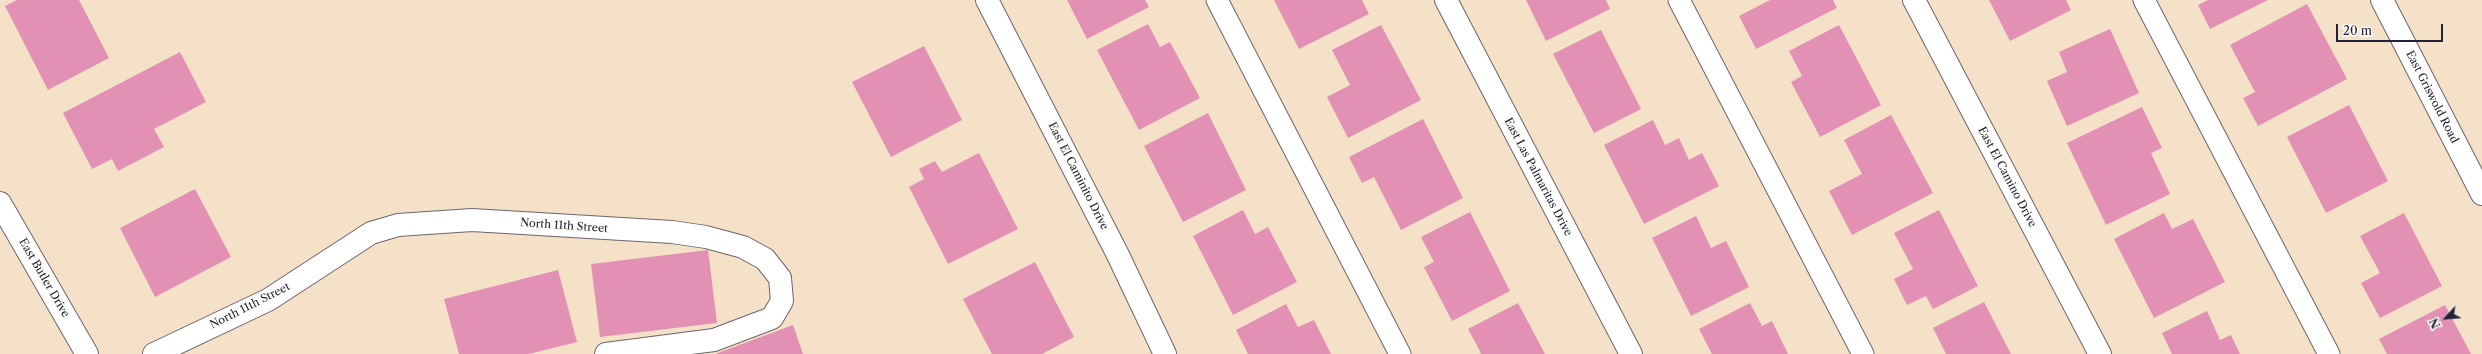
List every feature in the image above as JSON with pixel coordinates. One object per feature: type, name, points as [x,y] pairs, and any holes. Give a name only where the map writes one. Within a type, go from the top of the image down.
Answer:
[{"type":"street","name":"East El Caminito Drive","points":[[987,0],[1114,246],[1165,354]]},
{"type":"street","name":"East Las Palmaritas Drive","points":[[1446,0],[1631,354]]},
{"type":"street","name":"East El Camino Drive","points":[[1914,0],[2100,354]]},
{"type":"street","name":"East Griswold Road","points":[[2383,0],[2482,194]]},
{"type":"street","name":"East Butler Drive","points":[[0,203],[87,354]]},
{"type":"street","name":"North 11th Street","points":[[154,354],[268,300],[371,232],[398,225],[472,220],[672,232],[706,237],[743,247],[764,259],[780,278],[782,301],[772,318],[714,340],[606,354]]},
{"type":"lane","points":[[1217,0],[1400,354]]},
{"type":"lane","points":[[1679,0],[1862,354]]},
{"type":"lane","points":[[2144,0],[2329,354]]},
{"type":"building","points":[[17,0],[79,0],[109,58],[48,90],[5,6]]},
{"type":"building","points":[[1067,0],[1145,0],[1149,7],[1087,39]]},
{"type":"building","points":[[1274,0],[1362,0],[1369,14],[1299,49]]},
{"type":"building","points":[[1526,0],[1606,0],[1610,9],[1546,41]]},
{"type":"building","points":[[1770,0],[1833,0],[1837,8],[1756,49],[1739,16]]},
{"type":"building","points":[[1989,0],[2066,0],[2071,10],[2010,41]]},
{"type":"building","points":[[2208,0],[2268,0],[2210,29],[2198,5]]},
{"type":"building","points":[[2307,4],[2347,79],[2258,126],[2243,98],[2255,92],[2230,45]]},
{"type":"building","points":[[1148,24],[1160,47],[1170,42],[1200,98],[1139,130],[1097,50]]},
{"type":"building","points":[[1381,25],[1421,100],[1348,138],[1327,97],[1350,85],[1332,50]]},
{"type":"building","points":[[1839,25],[1881,105],[1820,137],[1791,82],[1802,76],[1789,51]]},
{"type":"building","points":[[2110,29],[2139,93],[2067,126],[2047,81],[2067,72],[2059,52]]},
{"type":"building","points":[[1601,30],[1641,109],[1594,133],[1553,54]]},
{"type":"building","points":[[924,46],[962,120],[891,157],[852,82]]},
{"type":"building","points":[[180,52],[206,102],[154,129],[164,147],[118,171],[112,159],[92,169],[63,113]]},
{"type":"building","points":[[2349,105],[2388,181],[2326,213],[2287,137]]},
{"type":"building","points":[[2142,107],[2162,148],[2151,153],[2170,194],[2106,225],[2067,143]]},
{"type":"building","points":[[1208,113],[1246,190],[1183,222],[1144,146]]},
{"type":"building","points":[[1891,115],[1933,193],[1852,235],[1829,191],[1862,174],[1844,140]]},
{"type":"building","points":[[1423,119],[1463,198],[1401,230],[1374,177],[1362,183],[1349,157]]},
{"type":"building","points":[[1653,120],[1665,145],[1679,138],[1689,160],[1702,153],[1719,186],[1644,224],[1604,145]]},
{"type":"building","points":[[979,153],[1018,229],[948,264],[909,187],[924,179],[919,169],[935,161],[942,172]]},
{"type":"building","points":[[195,189],[231,257],[155,297],[120,228]]},
{"type":"building","points":[[1243,210],[1255,234],[1268,227],[1297,282],[1233,315],[1193,236]]},
{"type":"building","points":[[1939,210],[1978,286],[1933,309],[1926,296],[1907,305],[1894,279],[1913,269],[1894,233]]},
{"type":"building","points":[[1470,212],[1510,291],[1452,321],[1424,267],[1434,262],[1421,237]]},
{"type":"building","points":[[2164,213],[2172,229],[2193,219],[2225,282],[2154,318],[2114,239]]},
{"type":"building","points":[[2404,213],[2442,286],[2380,318],[2361,283],[2380,273],[2360,236]]},
{"type":"building","points":[[1696,216],[1711,248],[1726,241],[1749,287],[1691,316],[1652,238]]},
{"type":"building","points":[[708,250],[717,323],[600,337],[591,264]]},
{"type":"building","points":[[1035,262],[1074,337],[1042,354],[992,354],[963,299]]},
{"type":"building","points":[[558,270],[577,342],[529,354],[459,354],[444,299]]},
{"type":"building","points":[[1984,302],[2011,354],[1946,354],[1933,328]]},
{"type":"building","points":[[1518,303],[1545,354],[1479,354],[1481,353],[1468,329]]},
{"type":"building","points":[[1750,303],[1762,326],[1772,321],[1788,354],[1712,354],[1699,329]]},
{"type":"building","points":[[1286,304],[1298,327],[1314,320],[1331,354],[1248,354],[1236,330]]},
{"type":"building","points":[[2445,305],[2471,354],[2387,354],[2379,339]]},
{"type":"building","points":[[2207,311],[2220,340],[2231,335],[2240,354],[2172,354],[2162,333]]},
{"type":"building","points":[[793,325],[803,354],[715,354]]}]
